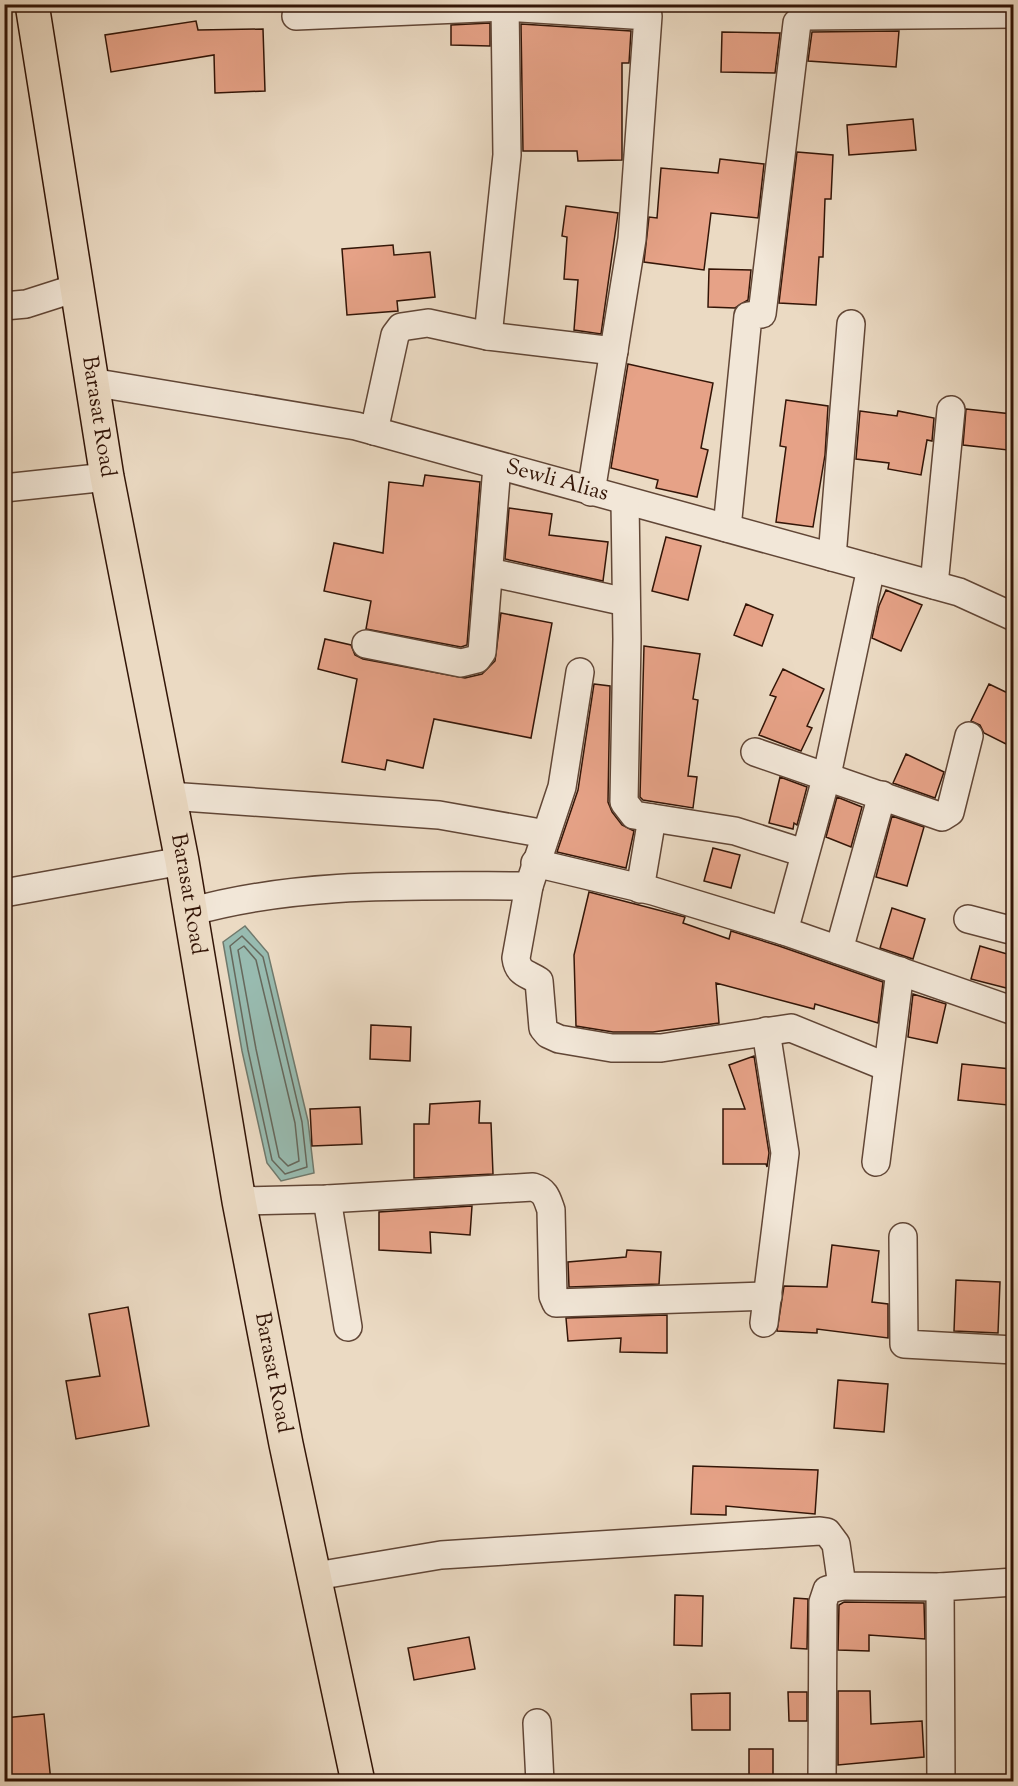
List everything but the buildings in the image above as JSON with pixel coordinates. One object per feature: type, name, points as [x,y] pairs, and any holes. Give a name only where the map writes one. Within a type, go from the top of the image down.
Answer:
[{"type":"main road","name":"Barasat Road","points":[[33,4],[107,477],[182,861],[239,1201],[286,1444],[316,1576],[358,1782]]},
{"type":"street","points":[[488,336],[507,155],[505,6]]},
{"type":"street","points":[[296,16],[343,9],[505,6],[649,10],[632,239],[591,492]]},
{"type":"street","points":[[727,528],[748,316],[762,314],[797,23],[805,16],[1014,14]]},
{"type":"street","points":[[4,306],[26,304],[76,288]]},
{"type":"street","points":[[375,431],[395,334],[401,327],[428,323],[488,336],[614,351]]},
{"type":"street","points":[[832,557],[851,324]]},
{"type":"street","name":"Sewli Alias","points":[[92,382],[375,431],[959,592],[1014,617]]},
{"type":"street","points":[[934,585],[951,410]]},
{"type":"street","points":[[366,644],[461,663],[477,659],[482,652],[497,465]]},
{"type":"street","points":[[4,488],[107,477]]},
{"type":"street","points":[[625,501],[624,802],[634,815],[735,831],[804,853]]},
{"type":"street","points":[[784,931],[827,776],[871,568]]},
{"type":"street","points":[[489,572],[626,602]]},
{"type":"street","points":[[580,672],[562,787],[532,874],[516,958],[521,972],[539,981],[540,1021],[548,1034],[559,1039],[612,1048],[660,1048],[791,1028],[804,1031],[887,1067]]},
{"type":"street","points":[[755,752],[946,816],[969,736]]},
{"type":"street","points":[[839,950],[882,795]]},
{"type":"street","points":[[169,796],[427,814],[546,834]]},
{"type":"street","points":[[640,889],[652,818]]},
{"type":"street","points":[[4,893],[182,861]]},
{"type":"street","points":[[190,912],[237,899],[532,874],[640,889],[784,931],[1014,1011]]},
{"type":"street","points":[[968,918],[1014,931]]},
{"type":"street","points":[[876,1162],[900,971]]},
{"type":"street","points":[[764,1323],[785,1153],[766,1031]]},
{"type":"street","points":[[239,1201],[327,1199],[533,1187],[541,1189],[547,1197],[551,1210],[553,1296],[556,1303],[768,1296]]},
{"type":"street","points":[[327,1199],[348,1327]]},
{"type":"street","points":[[903,1237],[904,1344],[1014,1350]]},
{"type":"street","points":[[316,1576],[441,1555],[820,1531],[827,1532],[836,1544],[842,1586]]},
{"type":"street","points":[[822,1782],[823,1602],[827,1590],[842,1586],[940,1587],[1014,1582]]},
{"type":"street","points":[[940,1587],[941,1782]]},
{"type":"street","points":[[537,1723],[540,1782]]},
{"type":"water","points":[[245,926],[268,953],[308,1121],[314,1173],[281,1181],[267,1163],[242,1051],[223,942]]}]
